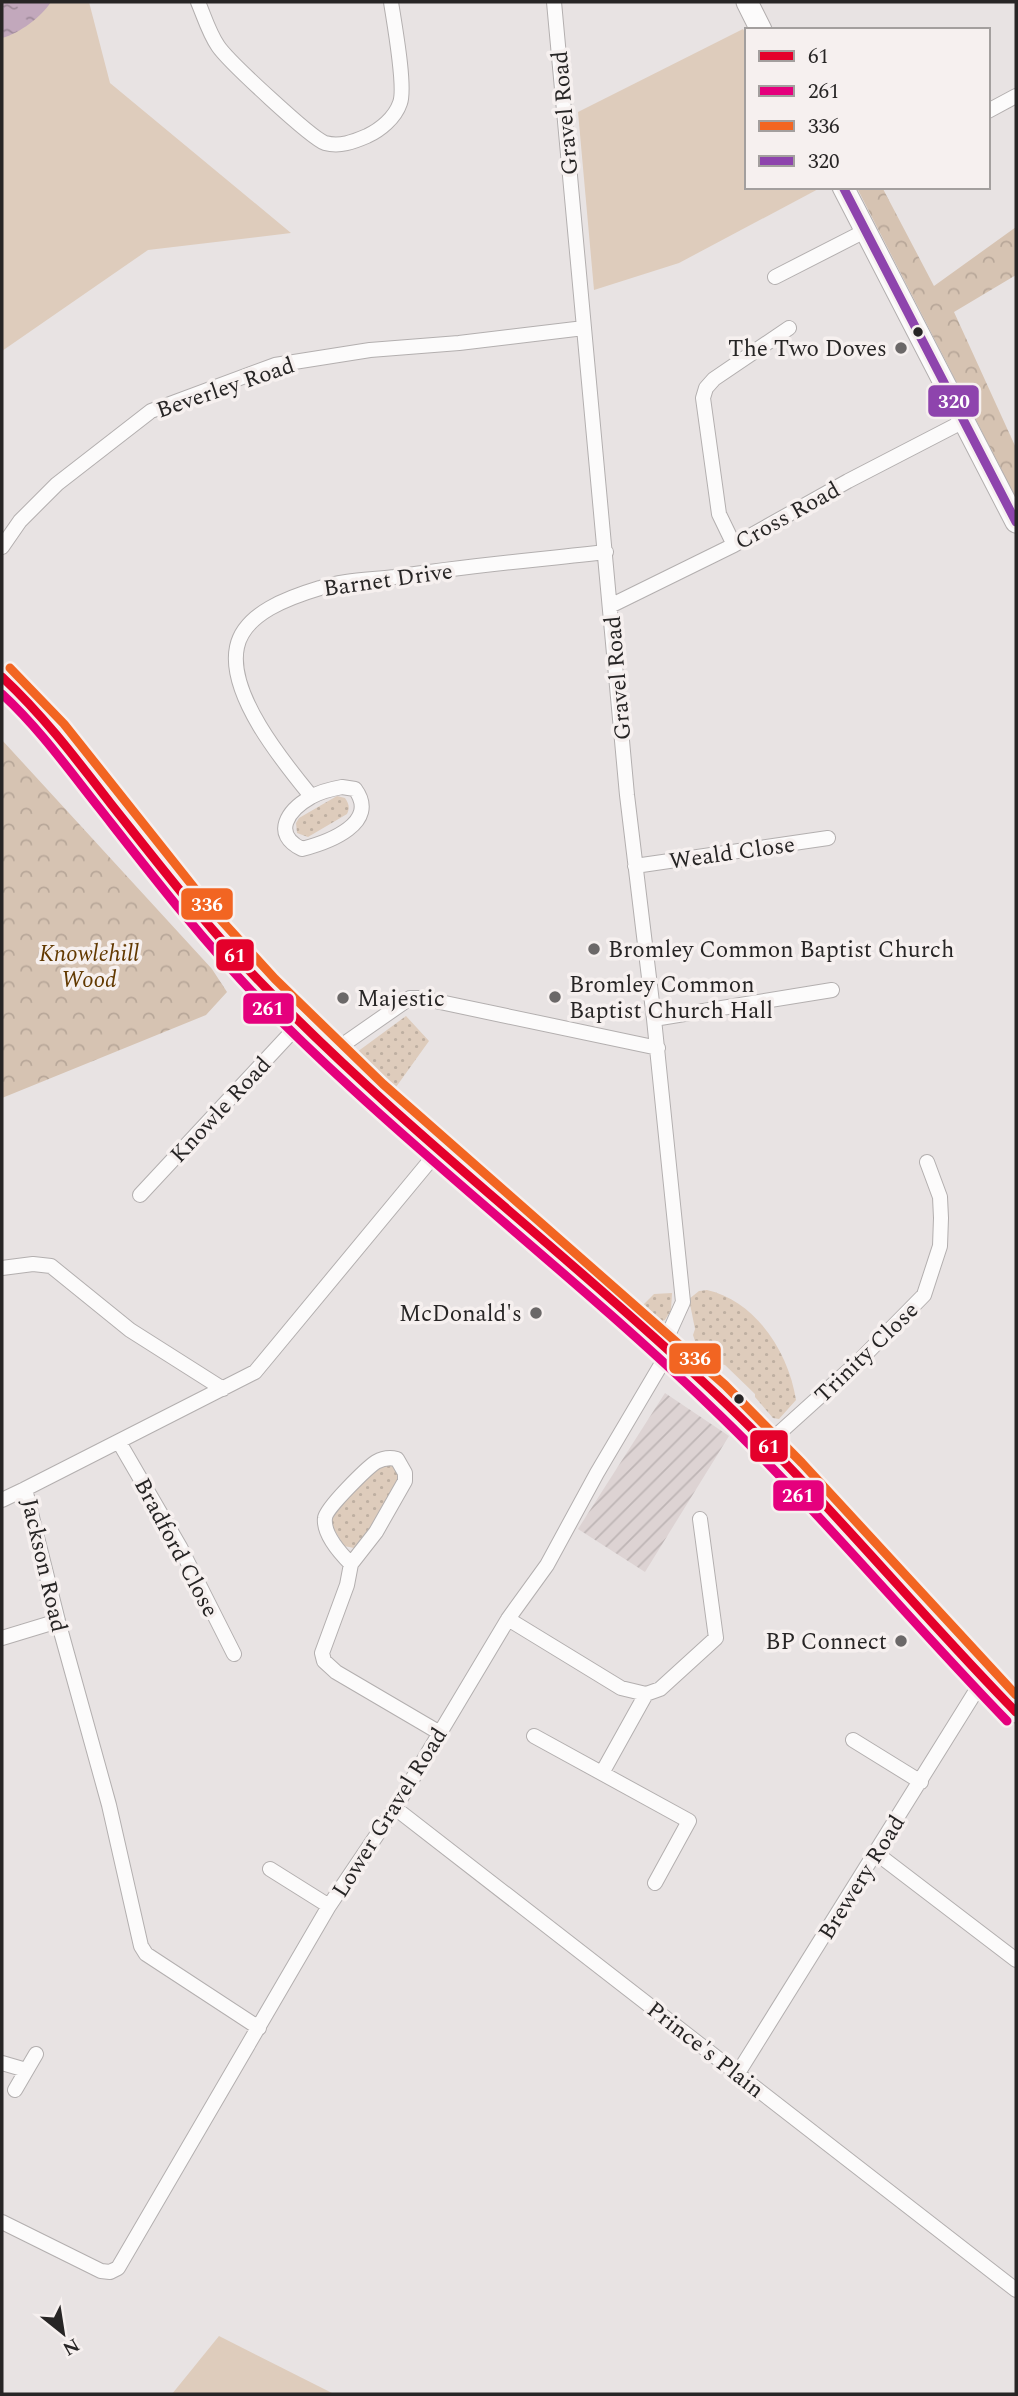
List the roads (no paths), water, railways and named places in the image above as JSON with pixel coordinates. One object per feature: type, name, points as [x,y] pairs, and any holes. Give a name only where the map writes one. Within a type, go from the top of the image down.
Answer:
[{"type":"main road","points":[[747,2],[760,28]]},
{"type":"main road","points":[[844,189],[1016,522]]},
{"type":"main road","points":[[2,677],[49,725],[222,941],[331,1054],[438,1152],[668,1341],[1016,1712]]},
{"type":"street","points":[[198,2],[218,46],[263,91],[316,139],[325,143],[346,144],[372,134],[394,114],[401,95],[391,2]]},
{"type":"street","name":"Gravel Road","points":[[554,2],[635,866],[654,1019],[683,1302],[668,1341]]},
{"type":"street","points":[[990,110],[1016,96]]},
{"type":"street","points":[[775,277],[865,231]]},
{"type":"street","name":"Beverley Road","points":[[2,547],[20,521],[57,484],[150,411],[275,365],[370,350],[459,343],[584,328]]},
{"type":"street","points":[[734,545],[719,514],[703,398],[706,388],[714,379],[789,328]]},
{"type":"street","name":"Cross Road","points":[[610,606],[734,545],[848,481],[964,421]]},
{"type":"street","name":"Barnet Drive","points":[[311,796],[274,751],[253,714],[237,674],[237,646],[241,635],[257,616],[322,587],[606,552]]},
{"type":"street","points":[[342,787],[355,789],[364,808],[353,825],[319,845],[302,849],[287,838],[284,832],[286,820],[292,811],[311,796],[342,787]]},
{"type":"street","name":"Weald Close","points":[[635,866],[828,838]]},
{"type":"street","points":[[654,1019],[832,990]]},
{"type":"street","points":[[331,1054],[410,998],[436,1001],[657,1048]]},
{"type":"street","name":"Knowle Road","points":[[140,1195],[300,1022]]},
{"type":"street","name":"Jackson Road","points":[[259,2028],[146,1954],[141,1946],[109,1805],[25,1489],[254,1372],[438,1152]]},
{"type":"street","name":"Trinity Close","points":[[767,1444],[858,1362],[924,1295],[940,1246],[941,1218],[940,1197],[927,1162]]},
{"type":"street","points":[[2,1268],[33,1264],[51,1266],[130,1330],[223,1389]]},
{"type":"street","name":"Lower Gravel Road","points":[[2,2222],[100,2271],[110,2273],[118,2268],[329,1906],[395,1808],[508,1619],[547,1565],[668,1341]]},
{"type":"street","name":"Bradford Close","points":[[119,1442],[180,1547],[234,1654]]},
{"type":"street","points":[[351,1564],[326,1529],[325,1516],[331,1505],[374,1463],[390,1458],[397,1459],[405,1474],[405,1481],[376,1532],[351,1564],[347,1585],[322,1653],[324,1661],[336,1672],[440,1733]]},
{"type":"street","points":[[2,1500],[25,1489]]},
{"type":"street","points":[[508,1619],[621,1688],[646,1694],[660,1689],[716,1638],[700,1519]]},
{"type":"street","points":[[2,1638],[58,1621]]},
{"type":"street","name":"Brewery Road","points":[[738,2073],[974,1694],[986,1681]]},
{"type":"street","points":[[603,1773],[646,1694]]},
{"type":"street","points":[[534,1736],[689,1821],[655,1883]]},
{"type":"street","points":[[853,1740],[921,1782]]},
{"type":"street","name":"Prince's Plain","points":[[395,1808],[1016,2290]]},
{"type":"street","points":[[876,1853],[1016,1960]]},
{"type":"street","points":[[270,1869],[329,1906]]},
{"type":"street","points":[[15,2090],[36,2054]]},
{"type":"street","points":[[2,2063],[26,2070]]},
{"type":"water","points":[[2,2],[51,2],[29,24],[2,38]]},
{"type":"place","name":"The Two Doves","points":[[901,348]]},
{"type":"place","name":"Bromley Common Baptist Church","points":[[594,949]]},
{"type":"place","name":"Bromley Common Baptist Church Hall","points":[[555,997]]},
{"type":"place","name":"Majestic","points":[[343,998]]},
{"type":"place","name":"McDonald's","points":[[536,1313]]},
{"type":"place","name":"BP Connect","points":[[901,1641]]},
{"type":"park label","name":"Knowlehill Wood","points":[[89,966]]}]
